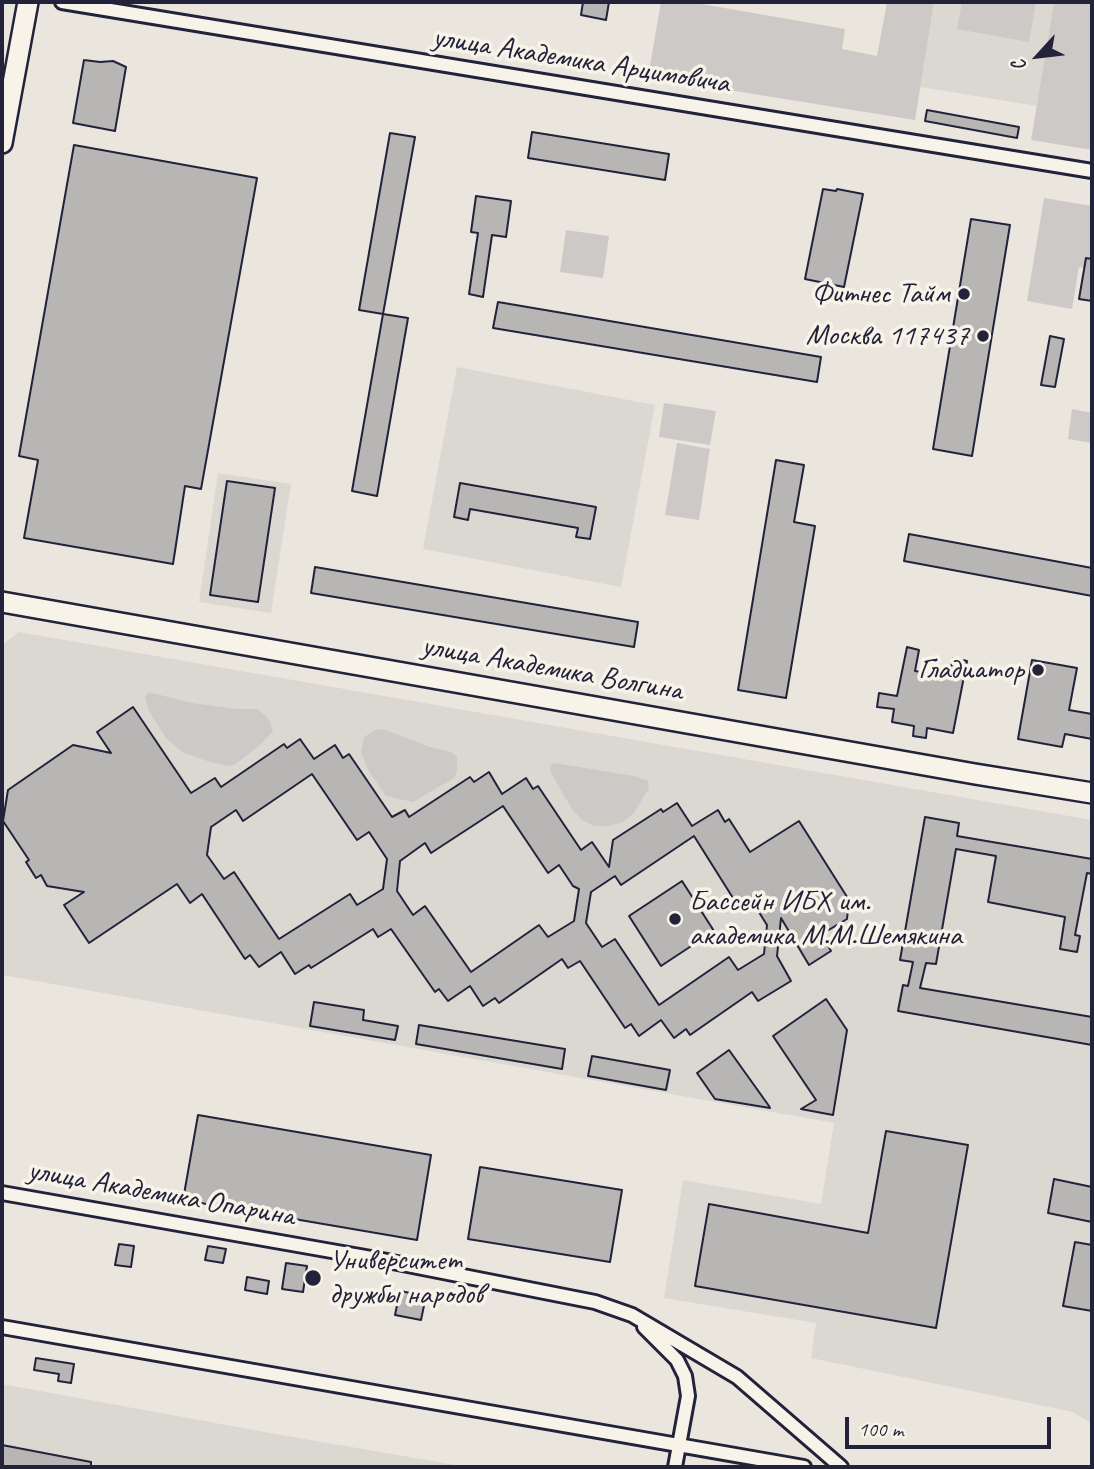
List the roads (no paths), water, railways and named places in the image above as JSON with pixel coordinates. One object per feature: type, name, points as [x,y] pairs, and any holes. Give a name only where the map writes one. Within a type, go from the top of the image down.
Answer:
[{"type":"street","points":[[2,142],[28,2]]},
{"type":"street","name":"улица Академика Арцимовича","points":[[62,2],[1092,171]]},
{"type":"street","name":"улица Академика Волгина","points":[[2,603],[1092,793]]},
{"type":"street","name":"улица Академика Опарина","points":[[2,1193],[377,1259],[595,1302],[632,1315],[737,1377],[841,1467]]},
{"type":"street","points":[[632,1315],[670,1352],[685,1376],[688,1396],[675,1467]]},
{"type":"street","points":[[2,1327],[804,1467]]},
{"type":"place","name":"Фитнес Тайм","points":[[964,294]]},
{"type":"place","name":"Москва 117437","points":[[983,336]]},
{"type":"place","name":"Гладиатор","points":[[1038,670]]},
{"type":"place","name":"Бассейн ИБХ им. академика М.М.Шемякина","points":[[675,919]]},
{"type":"place","name":"Университет дружбы народов","points":[[313,1278]]}]
